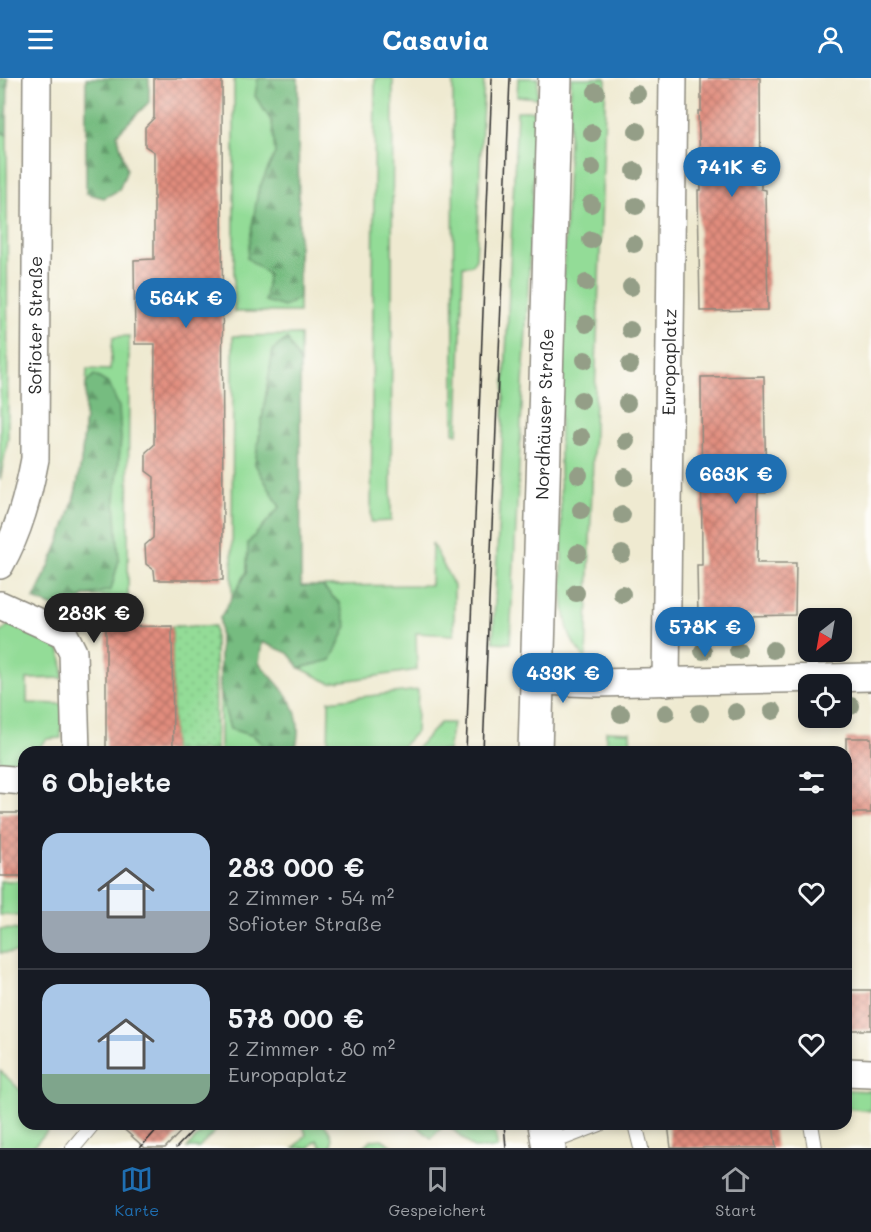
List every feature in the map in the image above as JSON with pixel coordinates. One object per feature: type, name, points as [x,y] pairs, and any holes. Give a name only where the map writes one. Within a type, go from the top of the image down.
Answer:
[{"type":"main road","name":"Nordhäuser Straße","points":[[535,746],[555,78]]},
{"type":"street","name":"Sofioter Straße","points":[[0,565],[12,544],[22,516],[35,459],[37,78]]},
{"type":"street","name":"Europaplatz","points":[[666,682],[673,78]]},
{"type":"street","points":[[0,605],[64,634],[73,652],[76,746]]},
{"type":"street","points":[[538,681],[666,682],[871,677]]},
{"type":"street","points":[[0,779],[18,780]]},
{"type":"street","points":[[852,1072],[871,1073]]},
{"type":"lane","points":[[74,1148],[88,1130]]},
{"type":"lane","points":[[547,1138],[577,1130]]},
{"type":"lane","points":[[636,1130],[641,1148]]},
{"type":"lane","points":[[812,1130],[815,1148]]},
{"type":"green space","points":[[0,78],[8,78],[7,135],[0,131]]},
{"type":"green space","points":[[86,78],[149,78],[149,102],[117,134],[127,170],[119,190],[104,198],[86,193]]},
{"type":"green space","points":[[234,78],[298,78],[299,312],[234,312]]},
{"type":"green space","points":[[258,78],[298,78],[299,298],[284,307],[265,301],[268,274],[247,258],[258,191],[275,153],[272,122],[255,96]]},
{"type":"green space","points":[[375,78],[393,78],[391,521],[371,522]]},
{"type":"green space","points":[[453,78],[484,78],[476,258],[472,265],[463,266],[458,434],[454,433]]},
{"type":"green space","points":[[518,78],[538,78],[537,98],[517,96]]},
{"type":"green space","points":[[571,78],[606,78],[586,660],[569,633],[562,574],[560,406]]},
{"type":"green space","points":[[517,111],[537,111],[510,643],[493,642]]},
{"type":"green space","points":[[0,131],[7,135],[8,439],[0,480]]},
{"type":"green space","points":[[300,335],[300,363],[287,339],[273,350],[255,464],[280,507],[248,543],[247,572],[232,597],[233,336]]},
{"type":"green space","points":[[129,336],[128,597],[84,596],[66,612],[34,599],[58,546],[76,490],[83,445],[87,369],[110,370],[113,337]]},
{"type":"green space","points":[[287,339],[300,363],[301,586],[322,586],[340,604],[347,626],[331,660],[300,668],[288,653],[262,642],[259,663],[291,702],[298,724],[296,746],[263,746],[254,736],[230,729],[220,691],[220,618],[247,572],[248,543],[280,507],[255,464],[273,350]]},
{"type":"green space","points":[[94,375],[109,384],[119,407],[121,439],[115,499],[119,560],[111,590],[84,596],[66,612],[34,599],[58,546],[72,504],[79,477],[85,423],[86,383]]},
{"type":"green space","points":[[432,543],[454,586],[454,635],[416,633],[417,670],[330,683],[300,668],[331,660],[340,604],[322,586],[431,585]]},
{"type":"green space","points":[[15,619],[52,640],[61,654],[63,664],[63,678],[27,679],[27,703],[62,704],[61,738],[47,739],[41,746],[18,746],[18,763],[0,762],[0,633]]},
{"type":"green space","points":[[172,626],[215,626],[216,746],[173,746]]},
{"type":"green space","points":[[418,690],[416,732],[403,746],[328,746],[329,701]]},
{"type":"green space","points":[[220,691],[230,729],[254,736],[264,746],[220,746]]},
{"type":"green space","points":[[440,723],[453,723],[449,746],[419,746]]},
{"type":"green space","points":[[606,731],[630,732],[631,746],[606,746]]},
{"type":"green space","points":[[0,881],[18,881],[18,916],[0,915]]},
{"type":"green space","points":[[0,929],[18,930],[18,952],[0,953]]},
{"type":"green space","points":[[0,1070],[18,1088],[18,1130],[48,1130],[32,1148],[0,1148]]},
{"type":"green space","points":[[852,1090],[871,1091],[871,1111],[852,1109]]},
{"type":"green space","points":[[204,1130],[216,1130],[199,1148],[187,1148]]},
{"type":"green space","points":[[305,1130],[329,1130],[332,1141],[331,1148],[322,1148],[317,1140],[309,1148],[294,1148],[306,1135]]},
{"type":"green space","points":[[422,1130],[440,1130],[431,1138]]},
{"type":"green space","points":[[454,1130],[491,1130],[496,1135],[497,1148],[473,1148]]},
{"type":"green space","points":[[382,1139],[396,1148],[361,1148],[371,1140]]},
{"type":"building","points":[[154,78],[222,78],[223,580],[155,580],[154,570],[146,564],[145,545],[153,538],[154,477],[146,471],[146,452],[154,445],[155,344],[135,344],[134,260],[154,259],[154,152],[145,146],[145,127],[154,118]]},
{"type":"building","points":[[701,78],[760,78],[761,189],[766,190],[768,310],[700,311],[698,190],[701,190],[698,111],[701,111]]},
{"type":"building","points":[[764,376],[766,493],[758,493],[757,563],[796,563],[795,615],[698,617],[697,565],[702,565],[701,377]]},
{"type":"building","points":[[172,626],[173,746],[106,746],[106,627]]},
{"type":"building","points":[[846,738],[871,738],[871,813],[852,813],[852,746],[846,746]]},
{"type":"building","points":[[0,813],[18,813],[18,876],[0,876]]},
{"type":"building","points":[[852,990],[871,990],[871,1030],[852,1030]]},
{"type":"building","points":[[125,1130],[182,1130],[165,1148],[145,1148]]},
{"type":"building","points":[[669,1130],[774,1130],[776,1148],[671,1148]]},
{"type":"tram line","points":[[466,746],[492,78]]},
{"type":"tram line","points":[[483,746],[510,78]]},
{"type":"tram line","points":[[140,1148],[156,1130]]},
{"type":"tram line","points":[[176,1148],[193,1130]]},
{"type":"tram line","points":[[504,1130],[506,1148]]}]
